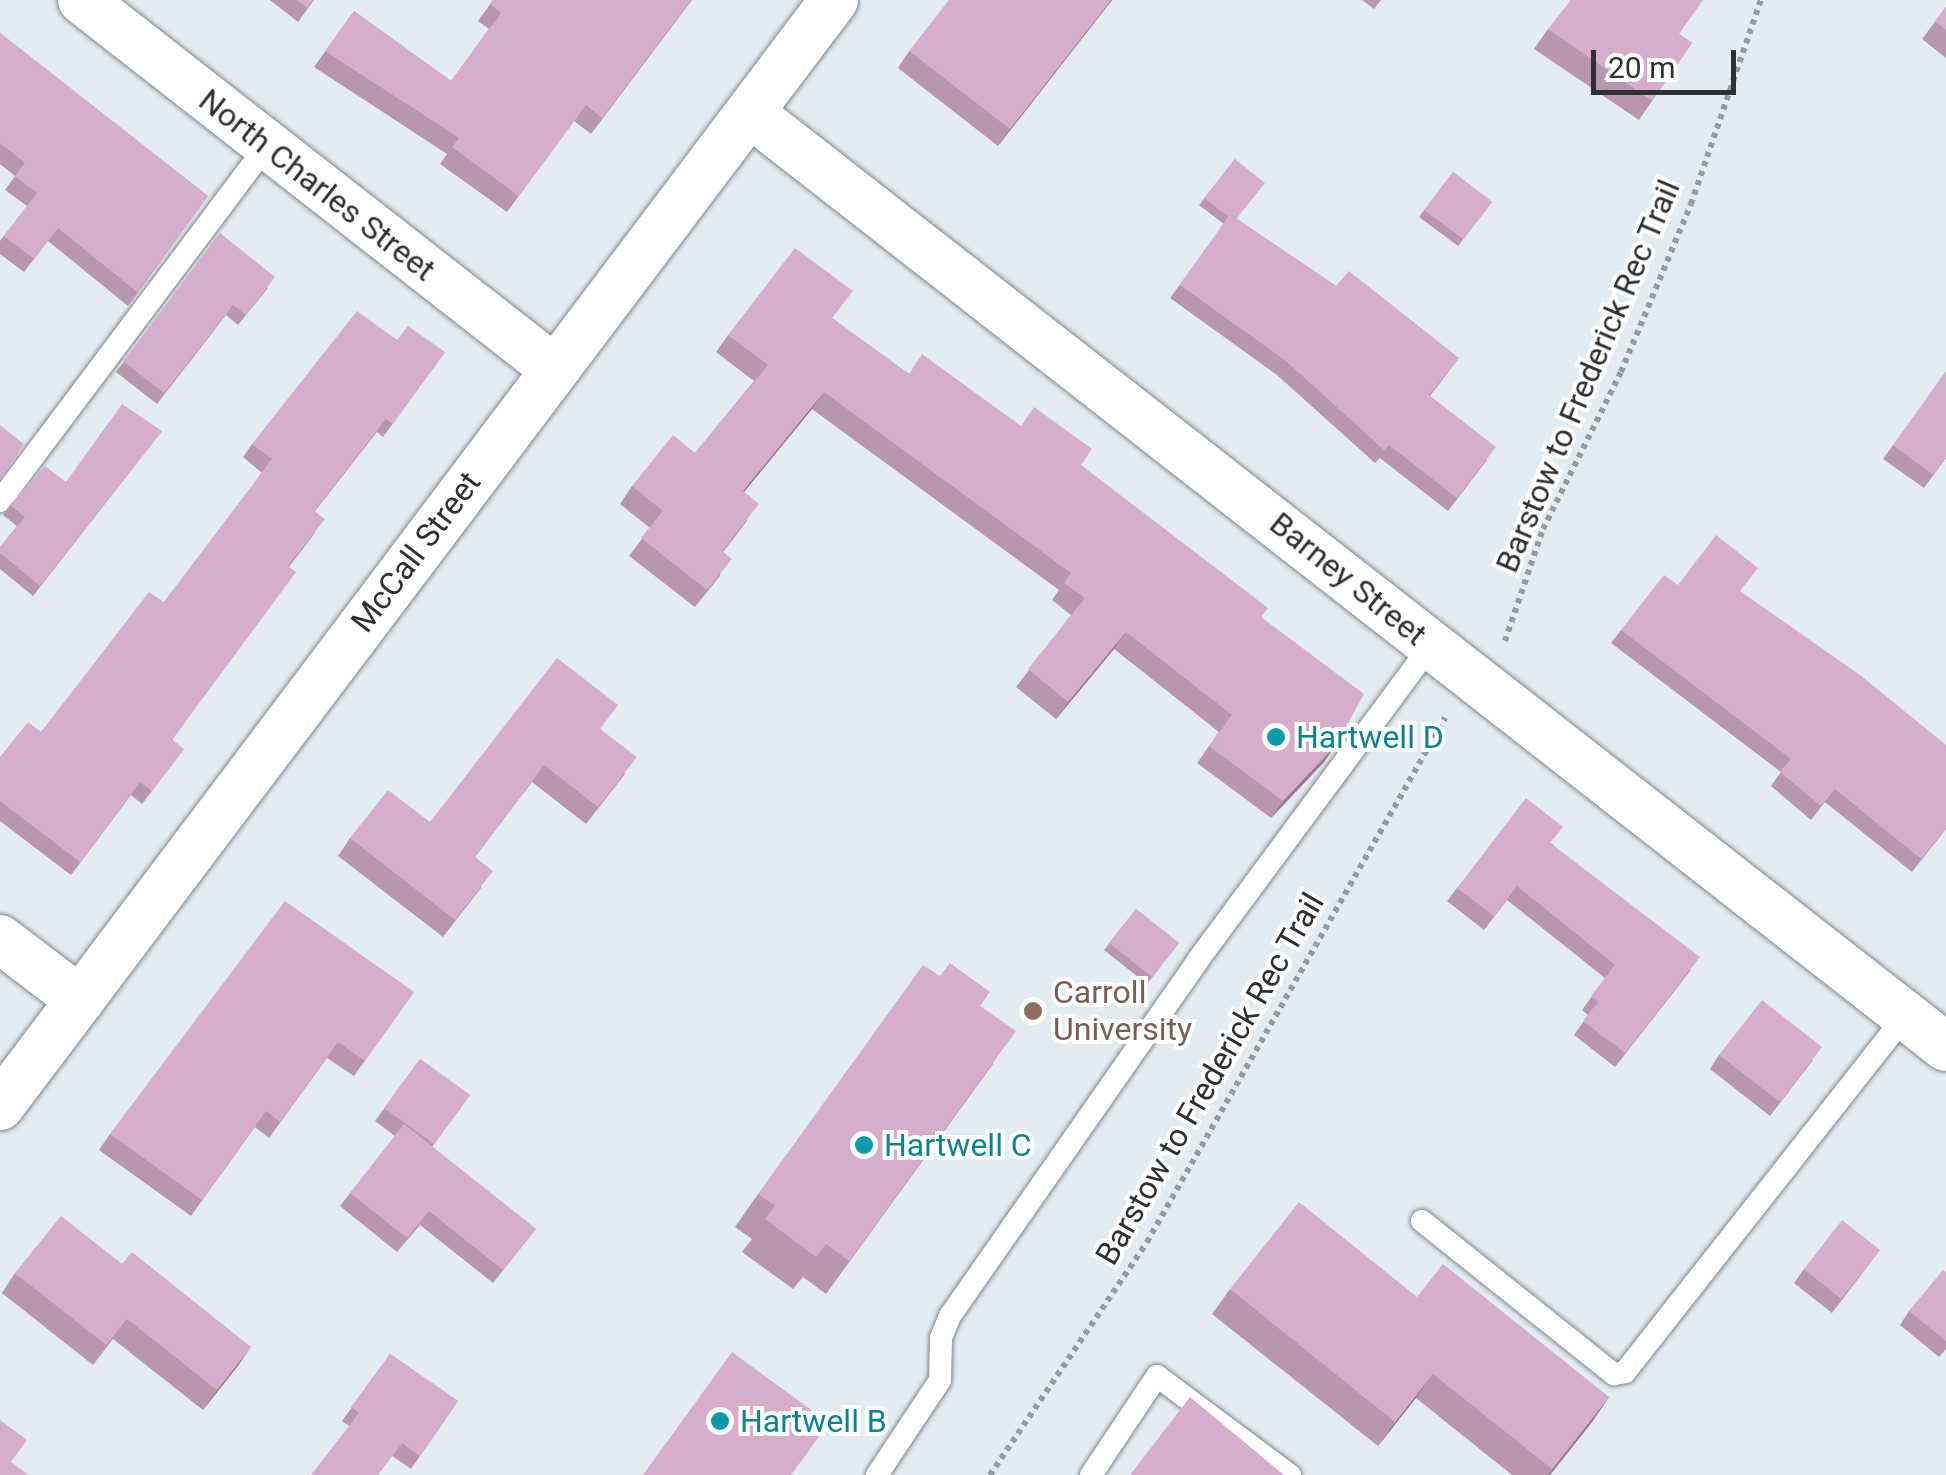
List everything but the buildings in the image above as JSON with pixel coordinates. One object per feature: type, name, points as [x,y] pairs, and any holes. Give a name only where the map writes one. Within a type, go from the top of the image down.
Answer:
[{"type":"street","name":"North Charles Street","points":[[82,0],[553,368]]},
{"type":"street","name":"McCall Street","points":[[0,1106],[834,0]]},
{"type":"street","name":"Barney Street","points":[[750,113],[1946,1047]]},
{"type":"street","points":[[0,939],[80,1000]]},
{"type":"lane","points":[[0,502],[268,146]]},
{"type":"lane","points":[[877,1475],[940,1380],[941,1338],[950,1316],[1198,960],[1431,645]]},
{"type":"lane","points":[[1422,1222],[1614,1374],[1625,1372],[1906,1015]]},
{"type":"lane","points":[[1091,1475],[1158,1376],[1290,1475]]},
{"type":"path","name":"Barstow to Frederick Rec Trail","points":[[1495,655],[1519,612],[1543,529],[1621,372],[1691,204],[1761,0]]},
{"type":"path","name":"Barstow to Frederick Rec Trail","points":[[990,1475],[1147,1242],[1448,713]]},
{"type":"place","name":"Hartwell D","points":[[1276,737]]},
{"type":"place","name":"Carroll University","points":[[1033,1011]]},
{"type":"place","name":"Hartwell C","points":[[864,1145]]},
{"type":"place","name":"Hartwell B","points":[[720,1421]]}]
